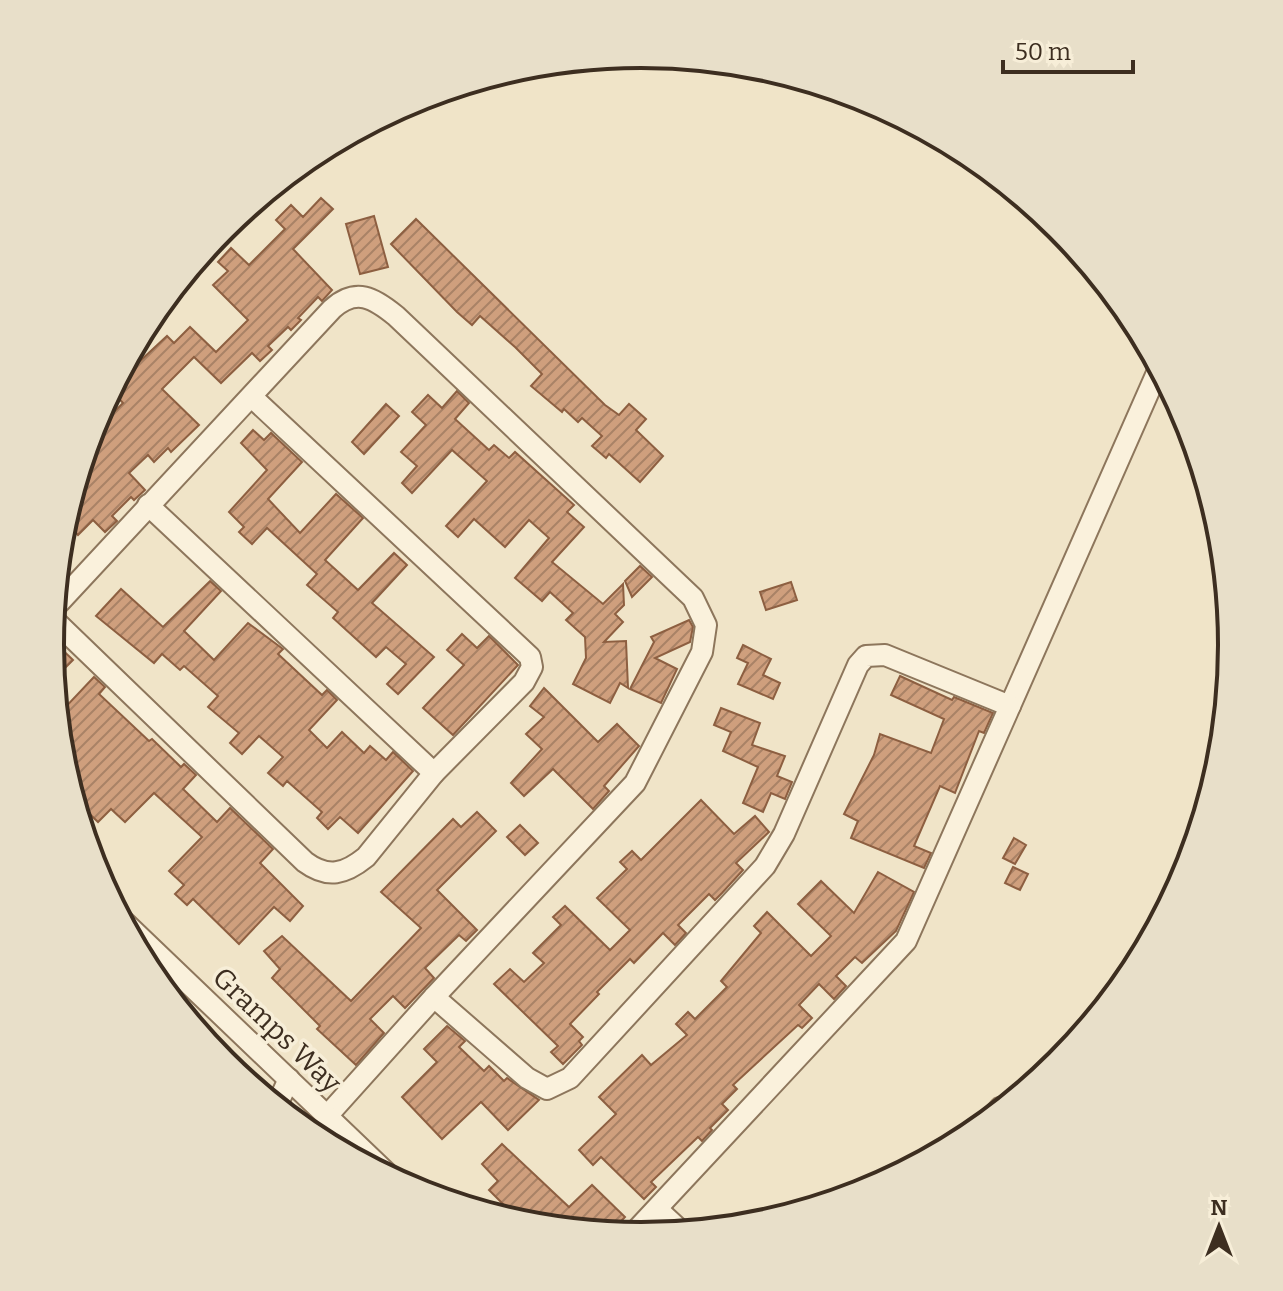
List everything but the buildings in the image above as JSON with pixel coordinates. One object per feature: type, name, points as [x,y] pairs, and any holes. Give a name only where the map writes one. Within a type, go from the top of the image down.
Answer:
[{"type":"street","points":[[66,594],[344,299],[356,295],[369,297],[396,316],[685,590],[706,625],[702,652],[635,783],[327,1116]]},
{"type":"street","points":[[644,1223],[906,941],[1154,380]]},
{"type":"street","points":[[64,630],[320,873],[344,872],[366,857],[434,773],[524,682],[532,667],[530,657],[253,398]]},
{"type":"street","points":[[148,505],[434,773]]},
{"type":"street","points":[[434,997],[527,1078],[547,1089],[557,1087],[570,1078],[765,866],[784,834],[858,665],[866,656],[885,655],[1010,706]]},
{"type":"street","name":"Gramps Way","points":[[147,944],[365,1152]]},
{"type":"street","points":[[281,1096],[289,1079]]},
{"type":"street","points":[[657,1209],[671,1222]]}]
